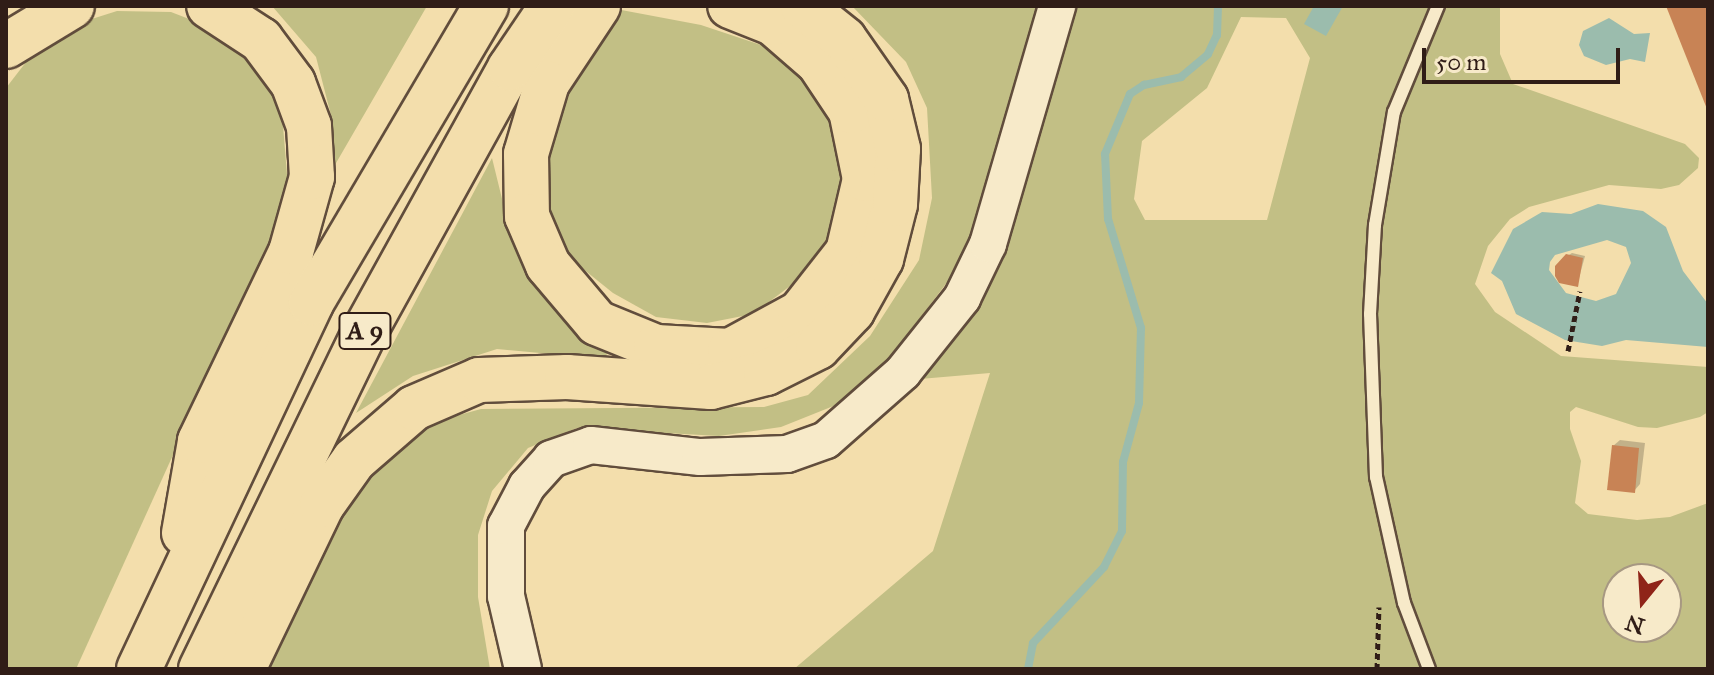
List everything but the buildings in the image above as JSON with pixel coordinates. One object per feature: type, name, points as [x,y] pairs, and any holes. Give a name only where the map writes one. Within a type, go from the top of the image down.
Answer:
[{"type":"highway","points":[[6,46],[72,6]]},
{"type":"highway","points":[[174,588],[200,441],[291,252],[312,177],[309,126],[293,83],[261,40],[209,6]]},
{"type":"highway","name":"A 9","points":[[139,669],[174,588],[311,303],[486,6]]},
{"type":"highway","name":"A 9","points":[[201,669],[366,329],[510,68],[552,6]]},
{"type":"highway","points":[[598,6],[547,83],[526,154],[527,216],[548,265],[597,323],[656,347],[730,351],[800,313],[848,252],[865,179],[851,111],[819,63],[773,23],[730,6]]},
{"type":"highway","points":[[243,669],[322,505],[354,460],[414,408],[479,380],[567,377],[711,387],[766,373],[818,347],[852,311],[881,259],[895,204],[898,149],[886,99],[844,39],[803,6]]},
{"type":"main road","points":[[523,669],[506,596],[506,526],[527,486],[551,459],[591,445],[700,457],[787,454],[826,440],[903,372],[962,298],[988,244],[1057,6]]},
{"type":"lane","points":[[1429,669],[1404,603],[1376,477],[1370,314],[1375,225],[1394,112],[1438,6]]},
{"type":"path","points":[[1568,351],[1580,291]]},
{"type":"path","points":[[1377,669],[1379,607]]},
{"type":"shaded area","points":[[272,6],[427,6],[332,170],[332,119],[316,57]]},
{"type":"shaded area","points":[[852,6],[1037,6],[967,256],[895,351],[846,401],[781,427],[719,436],[577,428],[528,448],[492,491],[478,535],[478,597],[490,669],[263,669],[360,477],[430,423],[481,409],[764,407],[808,395],[870,336],[919,260],[932,198],[927,108],[906,62]]},
{"type":"shaded area","points":[[1063,6],[1500,6],[1500,54],[1513,84],[1685,144],[1699,158],[1698,168],[1679,185],[1661,189],[1609,185],[1529,207],[1510,219],[1488,246],[1475,284],[1495,312],[1561,356],[1708,367],[1708,412],[1700,417],[1657,428],[1638,427],[1576,407],[1570,412],[1570,429],[1581,461],[1575,503],[1588,514],[1637,520],[1670,517],[1708,503],[1708,669],[794,669],[933,551],[990,373],[920,379]],"holes":[[[1241,17],[1286,18],[1310,58],[1267,220],[1145,220],[1134,199],[1142,141],[1207,88]]]},
{"type":"shaded area","points":[[1314,6],[1343,6],[1326,36],[1304,24]]},
{"type":"shaded area","points":[[616,9],[701,25],[767,47],[809,78],[824,98],[847,161],[830,241],[794,283],[753,314],[707,323],[656,317],[613,293],[572,260],[553,221],[545,179],[547,124]]},
{"type":"shaded area","points":[[117,11],[171,12],[220,31],[251,57],[281,101],[289,199],[76,669],[6,669],[6,88],[33,53],[76,24]]},
{"type":"shaded area","points":[[1609,18],[1634,34],[1650,33],[1645,62],[1630,59],[1606,65],[1584,56],[1579,45],[1583,31]]},
{"type":"shaded area","points":[[492,158],[505,211],[549,301],[609,348],[605,359],[497,349],[413,376],[356,413]]},
{"type":"shaded area","points":[[1598,204],[1643,211],[1666,227],[1683,271],[1708,304],[1708,347],[1626,340],[1602,346],[1565,340],[1516,314],[1502,281],[1491,273],[1513,229],[1542,212],[1571,214]],"holes":[[[1607,240],[1626,247],[1631,263],[1616,294],[1596,301],[1566,293],[1549,270],[1555,255]]]},
{"type":"waterway","points":[[1028,669],[1033,643],[1104,567],[1122,531],[1123,462],[1139,403],[1141,328],[1108,219],[1105,154],[1130,94],[1144,85],[1181,77],[1208,54],[1217,35],[1218,6]]}]
